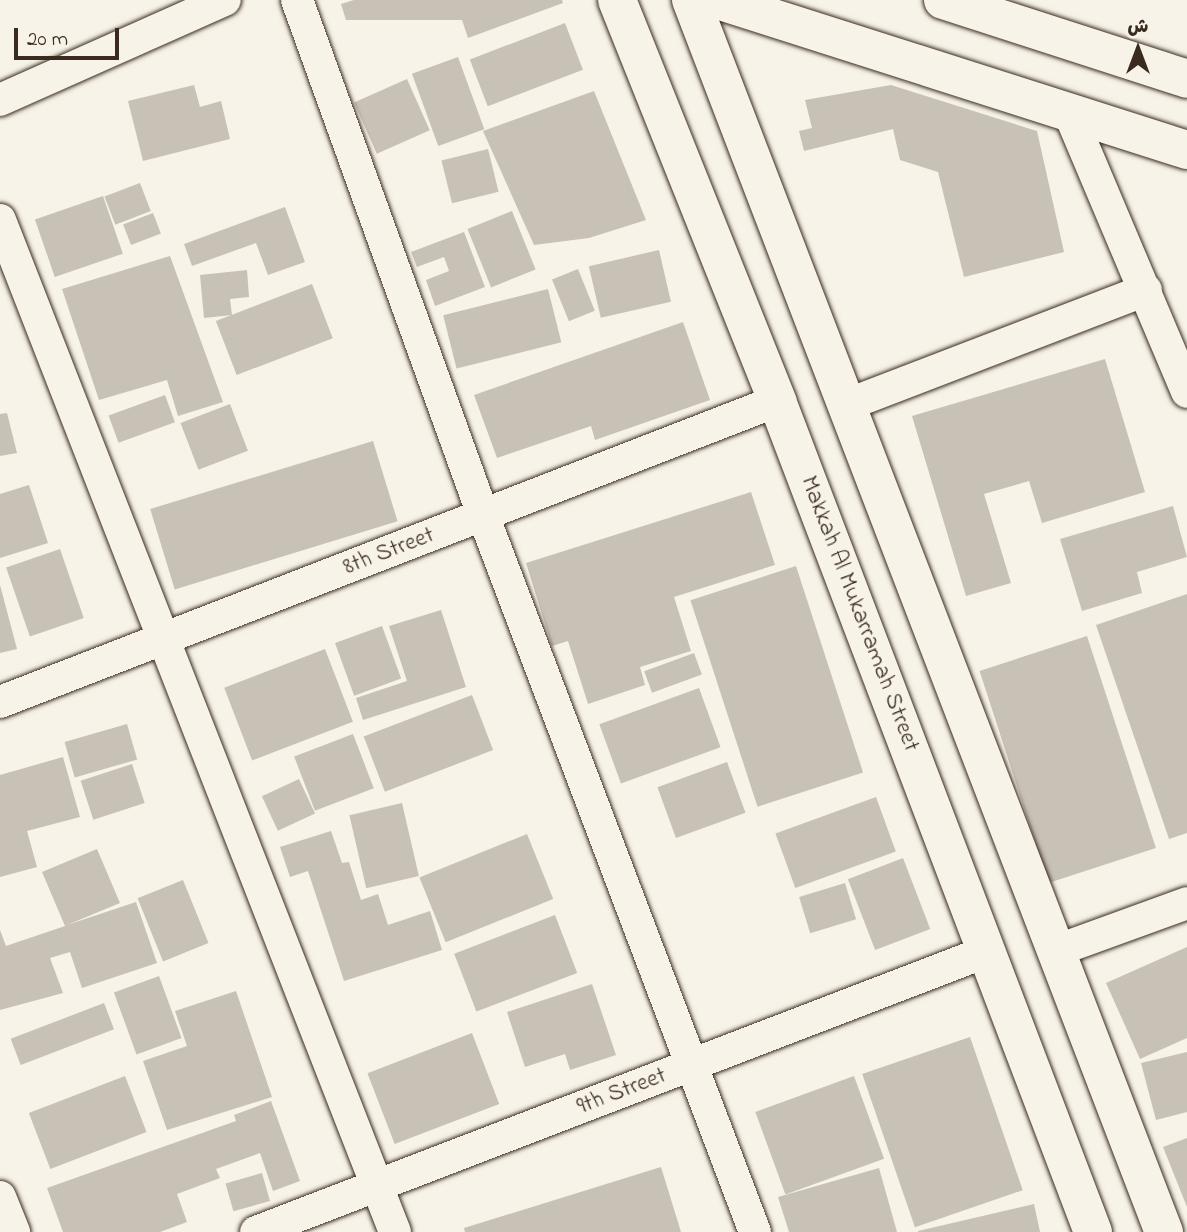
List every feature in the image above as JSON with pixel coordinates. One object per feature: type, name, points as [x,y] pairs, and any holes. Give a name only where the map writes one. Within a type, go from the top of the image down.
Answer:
[{"type":"main road","name":"Makkah Al Mukarramah Street","points":[[617,0],[777,401],[1093,1232]]},
{"type":"main road","points":[[691,0],[849,404],[1164,1232]]},
{"type":"main road","points":[[717,0],[1187,150]]},
{"type":"main road","points":[[948,1],[1187,79]]},
{"type":"street","points":[[0,100],[225,0]]},
{"type":"street","points":[[297,0],[483,515],[755,1232]]},
{"type":"street","points":[[1068,110],[1187,392]]},
{"type":"street","points":[[0,220],[160,640],[395,1232]]},
{"type":"street","points":[[849,404],[1146,290]]},
{"type":"street","name":"8th Street","points":[[0,702],[777,401]]},
{"type":"street","points":[[1058,950],[1187,903]]},
{"type":"street","name":"9th Street","points":[[256,1232],[988,951]]},
{"type":"street","points":[[0,1197],[14,1232]]},
{"type":"building","points":[[354,0],[562,0],[563,3],[468,38],[462,20],[346,20],[341,4]]},
{"type":"building","points":[[565,23],[583,70],[488,106],[470,60]]},
{"type":"building","points":[[458,57],[484,129],[438,146],[412,74]]},
{"type":"building","points":[[407,79],[430,130],[377,154],[354,103]]},
{"type":"building","points":[[194,85],[200,107],[221,101],[230,139],[143,161],[128,101]]},
{"type":"building","points":[[891,85],[1037,131],[1064,252],[964,277],[938,172],[900,160],[893,129],[804,151],[799,131],[812,128],[805,100]]},
{"type":"building","points":[[594,91],[646,220],[589,238],[534,245],[483,131]]},
{"type":"building","points":[[488,149],[499,192],[452,203],[441,161]]},
{"type":"building","points":[[140,183],[151,211],[115,225],[105,197]]},
{"type":"building","points":[[103,196],[123,254],[55,277],[35,219]]},
{"type":"building","points":[[285,207],[305,262],[268,275],[256,243],[192,266],[184,244]]},
{"type":"building","points":[[512,211],[536,269],[491,287],[467,229]]},
{"type":"building","points":[[153,213],[161,234],[131,245],[123,224]]},
{"type":"building","points":[[464,232],[485,287],[435,306],[426,280],[449,271],[444,257],[417,267],[411,252]]},
{"type":"building","points":[[659,250],[671,302],[601,318],[589,266]]},
{"type":"building","points":[[170,256],[223,402],[178,416],[167,380],[99,400],[62,289]]},
{"type":"building","points":[[578,269],[595,311],[569,321],[552,279]]},
{"type":"building","points":[[247,270],[249,297],[230,299],[232,315],[204,318],[200,275]]},
{"type":"building","points":[[312,284],[333,338],[237,375],[216,321]]},
{"type":"building","points":[[548,289],[561,342],[457,368],[443,315]]},
{"type":"building","points":[[683,322],[710,400],[595,440],[591,426],[497,458],[474,395]]},
{"type":"building","points":[[1105,359],[1145,492],[1042,523],[1029,481],[984,494],[1011,583],[966,596],[912,416]]},
{"type":"building","points":[[165,395],[175,422],[119,443],[109,416]]},
{"type":"building","points":[[230,404],[248,451],[198,470],[181,423]]},
{"type":"building","points":[[7,413],[17,453],[0,456],[0,414]]},
{"type":"building","points":[[373,441],[398,521],[175,589],[150,509]]},
{"type":"building","points":[[29,485],[48,543],[0,558],[0,494]]},
{"type":"building","points":[[751,492],[775,565],[674,597],[691,651],[640,667],[645,685],[588,704],[568,641],[552,646],[526,563]]},
{"type":"building","points":[[1173,506],[1187,557],[1137,572],[1142,593],[1082,611],[1060,539]]},
{"type":"building","points":[[60,549],[84,618],[30,637],[6,568]]},
{"type":"building","points":[[796,566],[863,772],[757,807],[690,600]]},
{"type":"building","points":[[0,585],[17,649],[0,653]]},
{"type":"building","points":[[1187,594],[1187,833],[1169,839],[1096,625]]},
{"type":"building","points":[[441,610],[466,687],[363,720],[356,698],[407,681],[389,626]]},
{"type":"building","points":[[382,626],[401,679],[354,696],[335,643]]},
{"type":"building","points":[[1087,636],[1156,848],[1048,883],[980,671]]},
{"type":"building","points":[[325,649],[353,722],[252,761],[224,688]]},
{"type":"building","points":[[694,653],[702,675],[652,693],[644,671]]},
{"type":"building","points":[[699,688],[721,747],[621,783],[599,724]]},
{"type":"building","points":[[472,695],[493,750],[385,792],[364,737]]},
{"type":"building","points":[[127,724],[137,760],[75,777],[65,742]]},
{"type":"building","points":[[353,734],[374,788],[315,811],[294,757]]},
{"type":"building","points":[[63,757],[80,817],[27,831],[37,867],[0,877],[0,775]]},
{"type":"building","points":[[727,762],[745,813],[676,838],[657,787]]},
{"type":"building","points":[[132,764],[145,803],[93,820],[81,781]]},
{"type":"building","points":[[299,779],[315,813],[278,831],[262,796]]},
{"type":"building","points":[[876,797],[896,852],[795,888],[775,834]]},
{"type":"building","points":[[402,803],[419,876],[366,888],[349,815]]},
{"type":"building","points":[[331,831],[342,863],[349,862],[361,900],[378,894],[388,925],[430,911],[442,950],[344,981],[308,871],[290,877],[280,847]]},
{"type":"building","points":[[527,834],[553,899],[446,942],[419,877]]},
{"type":"building","points":[[97,849],[120,903],[67,925],[136,902],[157,963],[82,988],[70,952],[50,958],[63,993],[0,1010],[0,930],[6,946],[65,926],[42,872]]},
{"type":"building","points":[[903,858],[930,929],[875,950],[848,879]]},
{"type":"building","points":[[183,880],[208,943],[163,961],[138,898]]},
{"type":"building","points":[[845,883],[856,919],[810,933],[799,897]]},
{"type":"building","points":[[555,915],[577,973],[476,1012],[454,954]]},
{"type":"building","points":[[1187,947],[1187,1038],[1140,1059],[1106,983]]},
{"type":"building","points":[[159,976],[182,1038],[136,1054],[114,992]]},
{"type":"building","points":[[592,984],[616,1055],[570,1070],[565,1054],[525,1067],[507,1012]]},
{"type":"building","points":[[236,991],[272,1097],[167,1130],[143,1061],[187,1046],[175,1011]]},
{"type":"building","points":[[104,1003],[114,1029],[21,1065],[11,1039]]},
{"type":"building","points":[[472,1033],[499,1104],[395,1144],[367,1073]]},
{"type":"building","points":[[970,1037],[1023,1190],[915,1227],[862,1074]]},
{"type":"building","points":[[1187,1052],[1187,1112],[1156,1120],[1141,1063]]},
{"type":"building","points":[[125,1076],[147,1132],[50,1169],[29,1113]]},
{"type":"building","points":[[854,1076],[884,1159],[785,1195],[755,1112]]},
{"type":"building","points":[[271,1101],[300,1181],[273,1191],[260,1153],[216,1169],[220,1178],[177,1194],[187,1222],[160,1232],[63,1232],[47,1188],[236,1121],[234,1115]]},
{"type":"building","points":[[1187,1138],[1187,1207],[1163,1147]]},
{"type":"building","points":[[661,1167],[681,1232],[465,1232],[464,1228]]},
{"type":"building","points":[[879,1168],[897,1232],[789,1232],[778,1197]]},
{"type":"building","points":[[262,1173],[270,1201],[233,1211],[225,1183]]},
{"type":"building","points":[[1034,1204],[1040,1232],[918,1232],[918,1231]]}]
